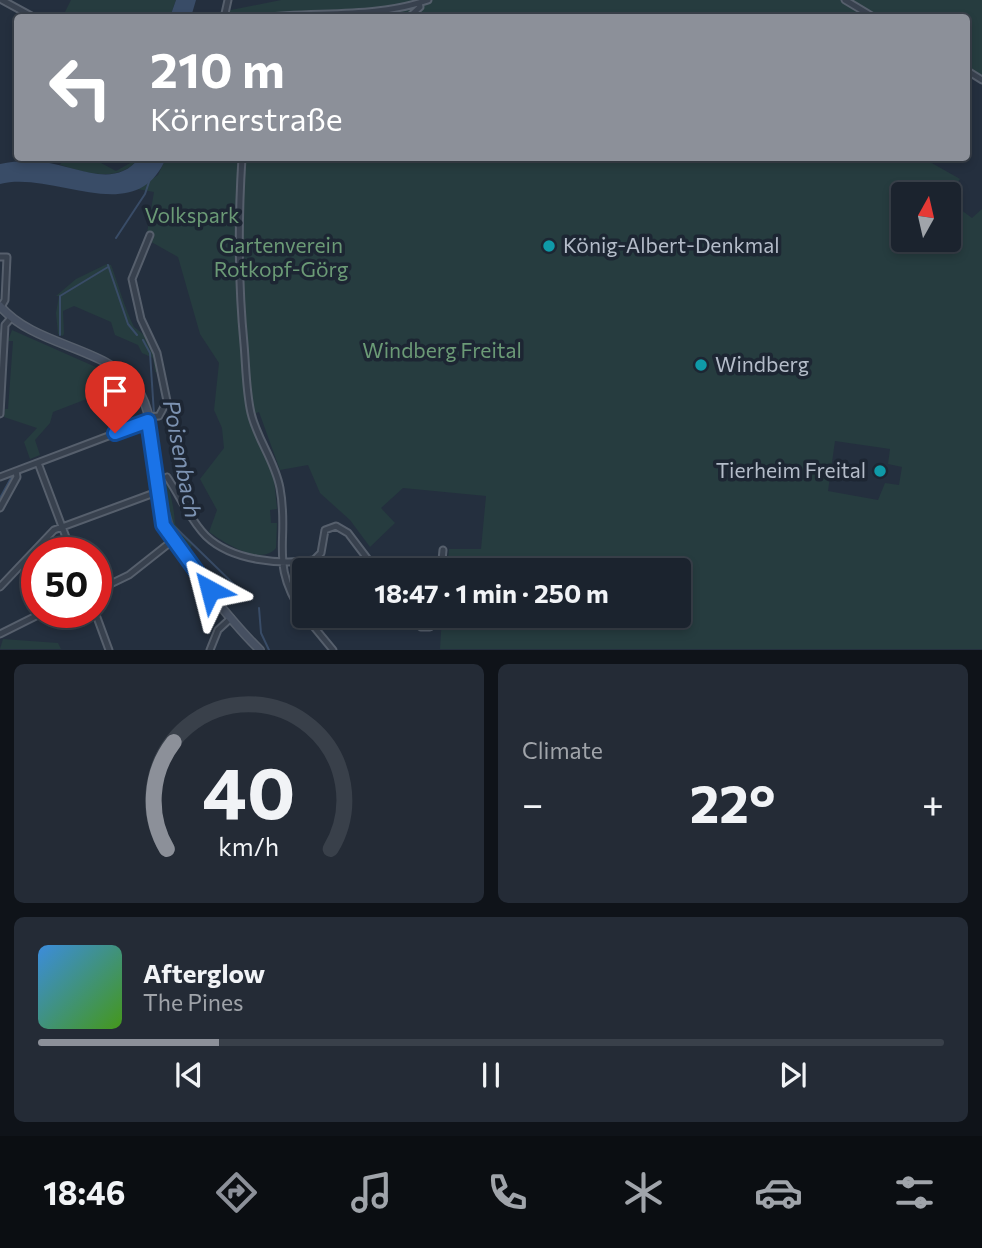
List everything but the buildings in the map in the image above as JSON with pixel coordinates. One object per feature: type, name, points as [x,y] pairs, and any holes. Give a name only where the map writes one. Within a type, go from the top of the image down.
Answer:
[{"type":"main road","points":[[0,306],[10,318],[123,374],[140,393],[151,418],[157,492],[163,525],[172,541],[231,618],[260,649]]},
{"type":"street","points":[[2,0],[28,14]]},
{"type":"street","points":[[341,14],[428,0]]},
{"type":"street","points":[[845,0],[868,14]]},
{"type":"street","points":[[412,14],[419,7],[419,3]]},
{"type":"street","points":[[242,161],[237,234],[251,413],[280,487],[283,516],[280,560],[292,596]]},
{"type":"street","points":[[1,475],[151,418],[163,410],[167,401],[157,353],[141,319],[132,279],[150,235]]},
{"type":"street","points":[[0,257],[7,257],[5,300],[0,306]]},
{"type":"street","points":[[0,414],[2,335],[10,318]]},
{"type":"street","points":[[38,463],[66,537]]},
{"type":"street","points":[[0,508],[17,477],[16,471]]},
{"type":"street","points":[[167,477],[201,530],[215,542],[247,556],[292,560]]},
{"type":"street","points":[[0,587],[45,537],[62,526],[157,492]]},
{"type":"street","points":[[316,558],[321,553],[325,530],[336,526],[348,533],[367,558]]},
{"type":"street","points":[[112,583],[129,575],[172,541]]},
{"type":"street","points":[[442,558],[443,550]]},
{"type":"street","points":[[210,649],[218,630],[231,618]]},
{"type":"street","points":[[1,632],[21,623]]},
{"type":"street","points":[[101,628],[109,649]]},
{"type":"street","points":[[315,628],[333,649]]},
{"type":"green space","points":[[71,0],[176,0],[171,14],[64,14]]},
{"type":"green space","points":[[281,0],[982,0],[982,84],[970,77],[970,14],[211,14]]},
{"type":"green space","points":[[62,161],[98,161],[116,171],[136,161],[122,171],[112,174],[92,173],[60,165]]},
{"type":"green space","name":"Windberg Freital","points":[[165,161],[928,161],[960,179],[958,182],[891,182],[891,252],[961,252],[961,210],[972,218],[982,209],[982,649],[440,649],[441,628],[691,628],[691,558],[448,558],[449,549],[481,549],[486,496],[403,488],[381,508],[395,523],[370,547],[350,520],[320,493],[308,465],[280,470],[259,412],[250,415],[274,479],[277,509],[270,510],[271,523],[277,523],[276,548],[261,555],[242,551],[209,532],[217,510],[200,479],[224,448],[222,428],[214,410],[219,363],[200,334],[178,257],[146,239],[154,192],[137,189],[158,175]],"holes":[[[835,441],[890,449],[888,464],[902,467],[899,485],[885,483],[878,500],[828,491]]]},
{"type":"green space","points":[[107,264],[111,265],[134,327],[152,346],[159,372],[155,372],[153,358],[142,353],[138,345],[115,335],[111,322],[74,306],[63,311],[64,333],[63,336],[58,334],[56,313],[59,296],[56,296],[76,279]]},
{"type":"green space","points":[[12,330],[107,372],[97,395],[53,412],[50,423],[35,440],[40,455],[30,459],[24,442],[37,428],[4,417],[5,409],[8,409],[13,341],[8,341]]},
{"type":"green space","points":[[163,479],[166,479],[169,490],[175,524],[192,545],[187,553],[166,519]]},
{"type":"green space","points":[[3,639],[58,643],[61,649],[0,649]]},
{"type":"water","points":[[176,0],[196,0],[192,14],[171,14]]},
{"type":"water","points":[[38,161],[94,174],[119,173],[136,161],[164,161],[153,179],[135,190],[115,194],[22,182],[0,184],[0,164],[5,163]]},
{"type":"waterway","name":"Poisenbach","points":[[116,238],[145,194],[150,179]]},
{"type":"waterway","name":"Poisenbach","points":[[108,265],[128,324],[137,335]]},
{"type":"waterway","points":[[60,335],[60,296],[108,267]]},
{"type":"waterway","name":"Poisenbach","points":[[143,340],[150,353],[154,414]]},
{"type":"waterway","name":"Poisenbach","points":[[155,419],[166,501],[173,525],[248,598]]},
{"type":"waterway","points":[[0,498],[11,478]]},
{"type":"waterway","name":"Poisenbach","points":[[259,608],[261,633],[269,650]]},
{"type":"place","name":"König-Albert-Denkmal","points":[[549,246]]},
{"type":"place","name":"Windberg","points":[[701,365]]},
{"type":"place","name":"Tierheim Freital","points":[[880,471]]},
{"type":"route","points":[[115,433],[148,421],[163,525],[176,547],[210,590]]},
{"type":"park label","name":"Volkspark","points":[[192,216]]},
{"type":"park label","name":"Gartenverein Rotkopf-Görg","points":[[281,258]]}]
